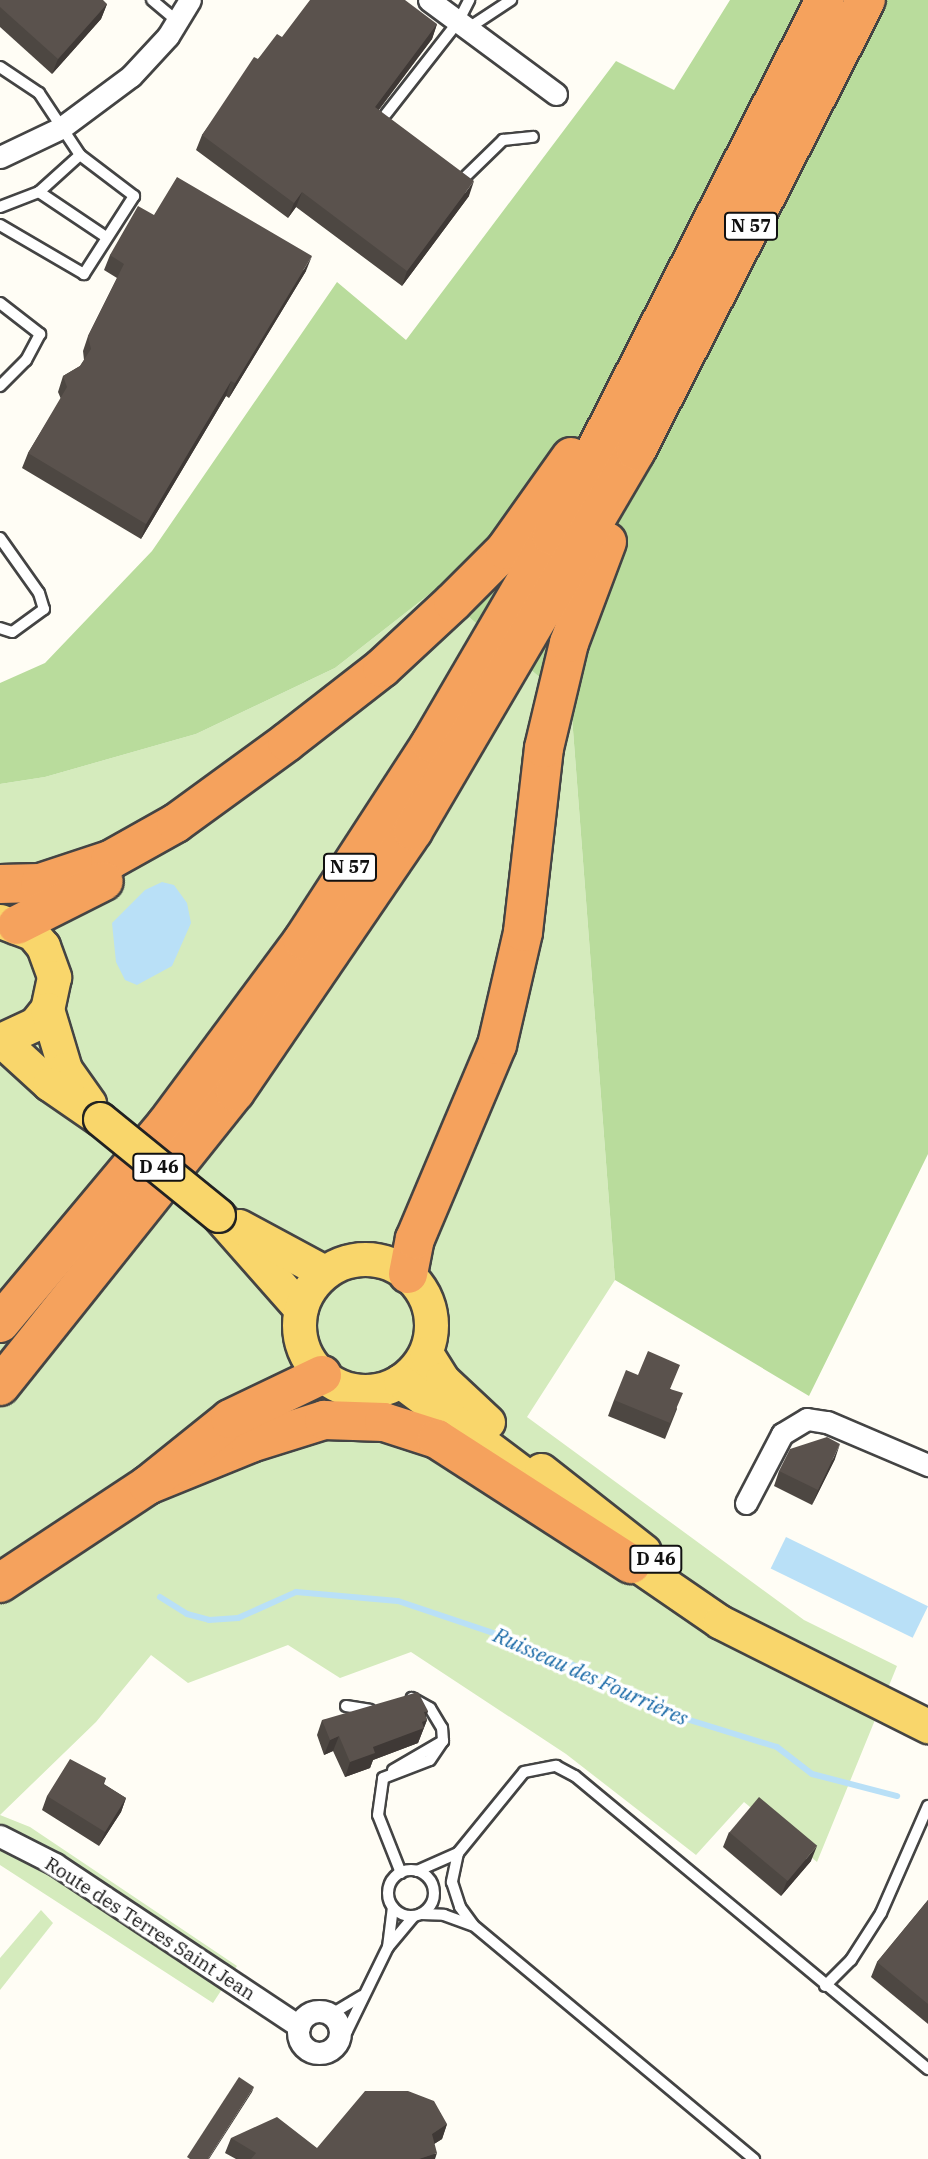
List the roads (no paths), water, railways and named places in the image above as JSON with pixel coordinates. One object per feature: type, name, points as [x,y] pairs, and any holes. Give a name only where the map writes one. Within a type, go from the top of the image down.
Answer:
[{"type":"highway","name":"N 57","points":[[0,1323],[167,1123],[303,940],[431,743],[552,536],[825,0]]},
{"type":"highway","name":"N 57","points":[[0,1386],[235,1092],[337,946],[479,723],[636,451],[866,0]]},
{"type":"highway","points":[[9,923],[93,888],[140,858],[176,822],[382,668],[505,550],[638,369]]},
{"type":"highway","points":[[408,1275],[415,1239],[440,1174],[497,1045],[523,932],[536,803],[555,697],[569,643],[636,451]]},
{"type":"highway","points":[[0,884],[69,877],[176,822]]},
{"type":"highway","points":[[0,1583],[148,1485],[230,1419],[322,1375]]},
{"type":"highway","points":[[148,1485],[251,1443],[324,1420],[384,1422],[437,1439],[631,1564]]},
{"type":"main road","points":[[1,1040],[28,1030],[47,1009],[53,993],[51,960],[43,946],[9,923]]},
{"type":"main road","name":"D 46","points":[[47,1009],[65,1069],[100,1119]]},
{"type":"main road","name":"D 46","points":[[1,1040],[49,1084],[100,1119],[218,1215],[301,1309]]},
{"type":"main road","name":"D 46","points":[[218,1215],[324,1272]]},
{"type":"main road","points":[[358,1259],[393,1265],[408,1275],[423,1293],[430,1315],[426,1353],[400,1381],[360,1391],[322,1375],[307,1357],[299,1334],[301,1309],[324,1272],[358,1259]]},
{"type":"main road","name":"D 46","points":[[426,1353],[442,1379],[489,1424],[646,1552],[738,1608],[928,1708]]},
{"type":"main road","name":"D 46","points":[[400,1381],[550,1493],[631,1564],[720,1622],[928,1726]]},
{"type":"street","points":[[0,158],[61,128],[131,76],[177,21],[190,0]]},
{"type":"street","points":[[429,0],[556,94]]},
{"type":"street","points":[[746,1503],[782,1434],[807,1419],[827,1422],[928,1465]]},
{"type":"street","name":"Route des Terres Saint Jean","points":[[0,1836],[55,1864],[299,2026]]},
{"type":"street","points":[[314,2012],[330,2015],[340,2035],[331,2049],[314,2053],[303,2046],[299,2026],[314,2012]]},
{"type":"lane","points":[[152,0],[177,21]]},
{"type":"lane","points":[[463,26],[469,0]]},
{"type":"lane","points":[[386,114],[463,26],[511,0]]},
{"type":"lane","points":[[0,66],[39,93],[80,155],[134,196],[84,274],[0,225]]},
{"type":"lane","points":[[466,176],[503,140],[533,137]]},
{"type":"lane","points":[[0,207],[39,192],[80,155]]},
{"type":"lane","points":[[39,192],[106,237]]},
{"type":"lane","points":[[0,303],[40,334],[26,360],[0,386]]},
{"type":"lane","points":[[0,538],[39,593],[44,609],[12,632],[0,628]]},
{"type":"lane","points":[[346,1706],[364,1712],[390,1703],[422,1702],[442,1728],[443,1741],[430,1760],[391,1772],[383,1778],[379,1793],[382,1833],[401,1873]]},
{"type":"lane","points":[[388,1947],[393,1907],[389,1887],[401,1873],[417,1871],[458,1853],[524,1772],[556,1766],[575,1776],[928,2069]]},
{"type":"lane","points":[[825,1986],[851,1960],[881,1913],[928,1806]]},
{"type":"lane","points":[[458,1853],[452,1882],[460,1907],[473,1925],[754,2159]]},
{"type":"lane","points":[[340,2035],[347,2031],[388,1947],[417,1915],[431,1905],[434,1891],[428,1879],[417,1871]]},
{"type":"lane","points":[[393,1907],[417,1915],[444,1915],[473,1925]]},
{"type":"lane","points":[[330,2015],[362,1996]]},
{"type":"water","points":[[162,882],[174,885],[187,903],[191,923],[172,966],[137,985],[125,980],[116,962],[112,923],[145,890]]},
{"type":"water","points":[[786,1537],[928,1606],[913,1638],[771,1568]]},
{"type":"waterway","name":"Ruisseau des Fourrières","points":[[160,1597],[187,1614],[209,1620],[238,1618],[296,1592],[398,1601],[520,1642],[612,1682],[629,1698],[667,1713],[777,1747],[812,1774],[897,1796]]}]
